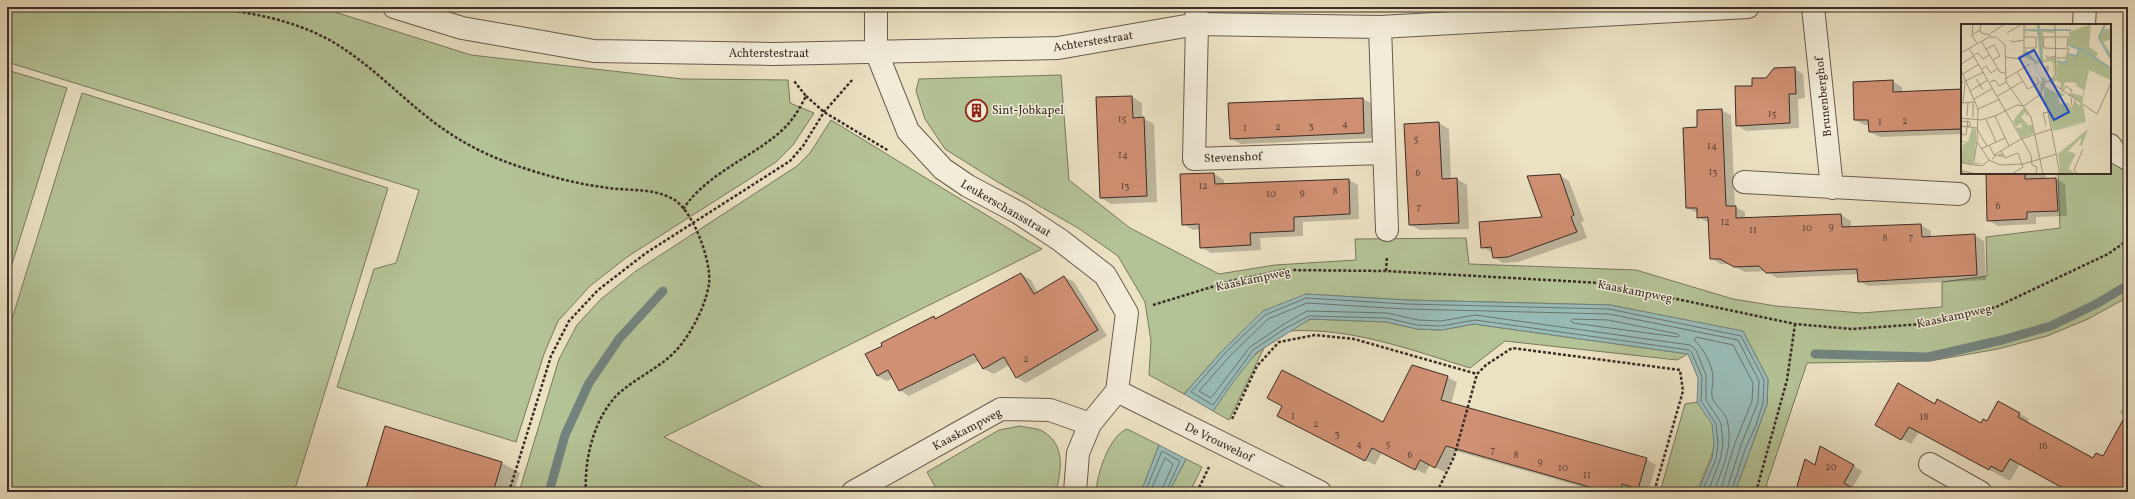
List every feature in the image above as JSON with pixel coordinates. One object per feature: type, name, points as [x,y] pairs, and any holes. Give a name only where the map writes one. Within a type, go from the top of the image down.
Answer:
[{"type":"street","name":"Achterstestraat","points":[[394,7],[462,28],[594,52],[773,54],[1058,48],[1196,15],[1380,26],[1748,7]]},
{"type":"street","points":[[876,7],[876,51]]},
{"type":"street","name":"Brunenberghof","points":[[1813,7],[1832,188]]},
{"type":"street","points":[[2084,7],[2084,24]]},
{"type":"street","name":"Stevenshof","points":[[1196,15],[1194,159],[1384,153]]},
{"type":"street","points":[[1380,26],[1388,230]]},
{"type":"street","name":"Leukerschansstraat","points":[[876,51],[908,131],[943,169],[968,186],[1019,213],[1060,240],[1106,275],[1127,313]]},
{"type":"street","points":[[2111,147],[2115,152],[2128,159]]},
{"type":"street","points":[[1744,182],[1959,194]]},
{"type":"street","points":[[1075,492],[1078,453],[1090,424],[1117,391],[1127,313]]},
{"type":"street","name":"De Vrouwehof","points":[[1117,391],[1320,492]]},
{"type":"street","name":"Kaaskampweg","points":[[853,492],[1001,409],[1050,410],[1090,424]]},
{"type":"street","points":[[1930,464],[1980,492]]},
{"type":"path","points":[[203,7],[241,11],[298,25],[333,42],[374,71],[438,126],[472,148],[498,159],[557,178],[608,188],[651,191],[675,200],[693,222],[705,249],[709,283],[698,317],[685,341],[668,359],[617,395],[605,413],[595,432],[588,456],[586,492]]},
{"type":"path","points":[[509,492],[551,356],[569,321],[598,290],[646,252],[790,161],[803,146],[824,112],[876,51]]},
{"type":"path","points":[[773,54],[806,96],[824,112],[888,151],[908,131]]},
{"type":"path","points":[[683,210],[692,196],[715,175],[761,147],[780,132],[796,115],[806,96]]},
{"type":"path","name":"Kaaskampweg","points":[[1127,313],[1231,281],[1284,270],[1386,271],[1601,283],[1796,324],[1852,330],[1922,324],[1996,307],[2108,254],[2128,240]]},
{"type":"path","points":[[1756,492],[1787,380],[1796,324]]},
{"type":"path","points":[[1221,443],[1258,366],[1279,342],[1315,335],[1354,339],[1478,374]]},
{"type":"path","points":[[1437,492],[1454,457],[1478,374],[1486,365],[1512,348],[1680,370],[1683,391],[1654,492]]},
{"type":"green space","points":[[7,7],[319,7],[471,55],[683,79],[788,80],[790,103],[814,113],[793,145],[776,162],[627,257],[590,286],[558,321],[544,354],[516,442],[337,387],[374,269],[396,263],[419,190],[7,62]]},
{"type":"green space","points":[[7,70],[67,88],[7,280]]},
{"type":"green space","points":[[1061,75],[1069,180],[1130,228],[1219,274],[1275,265],[1356,260],[1355,239],[1466,238],[1469,264],[1636,270],[1733,299],[1776,306],[1861,313],[1942,307],[1942,282],[1987,276],[1986,237],[2060,228],[2058,174],[2111,174],[2111,162],[2128,173],[2128,297],[2088,319],[2047,336],[1998,349],[1930,361],[1807,363],[1766,486],[1776,492],[1735,492],[1767,404],[1768,379],[1743,332],[1610,305],[1406,300],[1306,294],[1223,350],[1184,394],[1149,375],[1151,341],[1145,302],[1118,256],[1078,228],[996,181],[945,149],[925,119],[916,91],[919,79]]},
{"type":"green space","points":[[82,93],[388,188],[294,492],[7,492],[7,335]]},
{"type":"green space","points":[[831,120],[1042,249],[664,437],[772,492],[519,492],[559,359],[577,325],[601,299],[636,271],[797,166],[810,153]]},
{"type":"green space","points":[[1310,319],[1386,322],[1417,329],[1440,330],[1474,324],[1688,354],[1677,360],[1505,341],[1470,368],[1403,347],[1358,336],[1311,331],[1288,331]]},
{"type":"green space","points":[[1264,348],[1229,420],[1213,411],[1242,368]]},
{"type":"green space","points":[[1697,402],[1712,423],[1715,431],[1715,440],[1711,458],[1698,492],[1660,492],[1685,404]]},
{"type":"green space","points":[[1020,426],[1042,431],[1056,444],[1059,452],[1060,467],[1056,492],[938,492],[927,472],[999,430]]},
{"type":"green space","points":[[1127,429],[1159,445],[1141,492],[1096,492],[1105,456],[1115,439]]},
{"type":"green space","points":[[1186,459],[1202,467],[1190,492],[1169,492]]},
{"type":"water","points":[[1306,294],[1406,300],[1610,305],[1743,331],[1768,379],[1767,404],[1735,492],[1698,492],[1712,458],[1714,443],[1712,424],[1697,402],[1698,378],[1688,354],[1474,324],[1442,330],[1417,329],[1386,322],[1310,319],[1256,353],[1213,411],[1184,394],[1223,350],[1263,311]]},
{"type":"water","points":[[1159,445],[1186,459],[1169,492],[1141,492]]},
{"type":"building","points":[[1795,67],[1796,94],[1789,94],[1790,123],[1736,126],[1735,86],[1752,86],[1752,78],[1766,78],[1774,68]]},
{"type":"building","points":[[1893,80],[1893,92],[1961,89],[1961,129],[1869,132],[1868,120],[1854,120],[1853,82]]},
{"type":"building","points":[[1132,96],[1133,118],[1144,117],[1147,196],[1100,198],[1096,97]]},
{"type":"building","points":[[1363,98],[1364,133],[1230,139],[1228,103]]},
{"type":"building","points":[[1722,109],[1726,206],[1736,206],[1736,218],[1841,214],[1842,227],[1921,224],[1922,237],[1975,234],[1977,275],[1858,282],[1857,269],[1766,273],[1759,266],[1734,267],[1720,259],[1710,259],[1708,217],[1697,218],[1697,208],[1686,208],[1683,128],[1697,127],[1697,110]]},
{"type":"building","points":[[1439,122],[1442,179],[1457,178],[1459,223],[1409,225],[1404,124]]},
{"type":"building","points":[[1214,173],[1215,184],[1349,179],[1350,214],[1294,217],[1294,231],[1250,233],[1251,245],[1200,248],[1199,224],[1182,225],[1180,174]]},
{"type":"building","points":[[1560,174],[1574,215],[1571,217],[1577,232],[1508,257],[1493,258],[1491,247],[1481,248],[1479,222],[1542,217],[1527,176]]},
{"type":"building","points":[[1986,174],[2025,174],[2025,179],[2056,178],[2058,211],[2027,212],[2027,219],[1987,221]]},
{"type":"building","points":[[1021,273],[1034,294],[1064,276],[1098,330],[1016,378],[1004,357],[983,369],[974,354],[899,391],[888,370],[877,376],[865,354],[882,346],[881,343],[934,316],[935,319]]},
{"type":"building","points":[[1412,365],[1448,376],[1441,400],[1647,458],[1638,489],[1622,484],[1620,492],[1607,492],[1446,446],[1435,468],[1420,460],[1415,470],[1372,448],[1365,461],[1277,416],[1282,406],[1267,398],[1282,370],[1383,422]]},
{"type":"building","points":[[1898,383],[1935,404],[1937,399],[1981,423],[1983,419],[1987,421],[1998,401],[2020,413],[2018,417],[2093,458],[2096,453],[2103,456],[2128,411],[2128,492],[2070,492],[2010,459],[2002,472],[1991,466],[1989,470],[1909,427],[1901,440],[1875,425]]},
{"type":"building","points":[[385,426],[502,462],[493,492],[365,492]]},
{"type":"building","points":[[1820,446],[1854,465],[1844,483],[1859,492],[1808,492],[1797,486],[1805,459],[1815,465]]},
{"type":"waterway","points":[[1815,354],[1928,357],[2002,340],[2051,326],[2098,303],[2128,285]]},
{"type":"waterway","points":[[549,492],[565,435],[589,383],[619,339],[663,291]]},
{"type":"place","name":"Sint-Jobkapel","points":[[977,110]]}]
